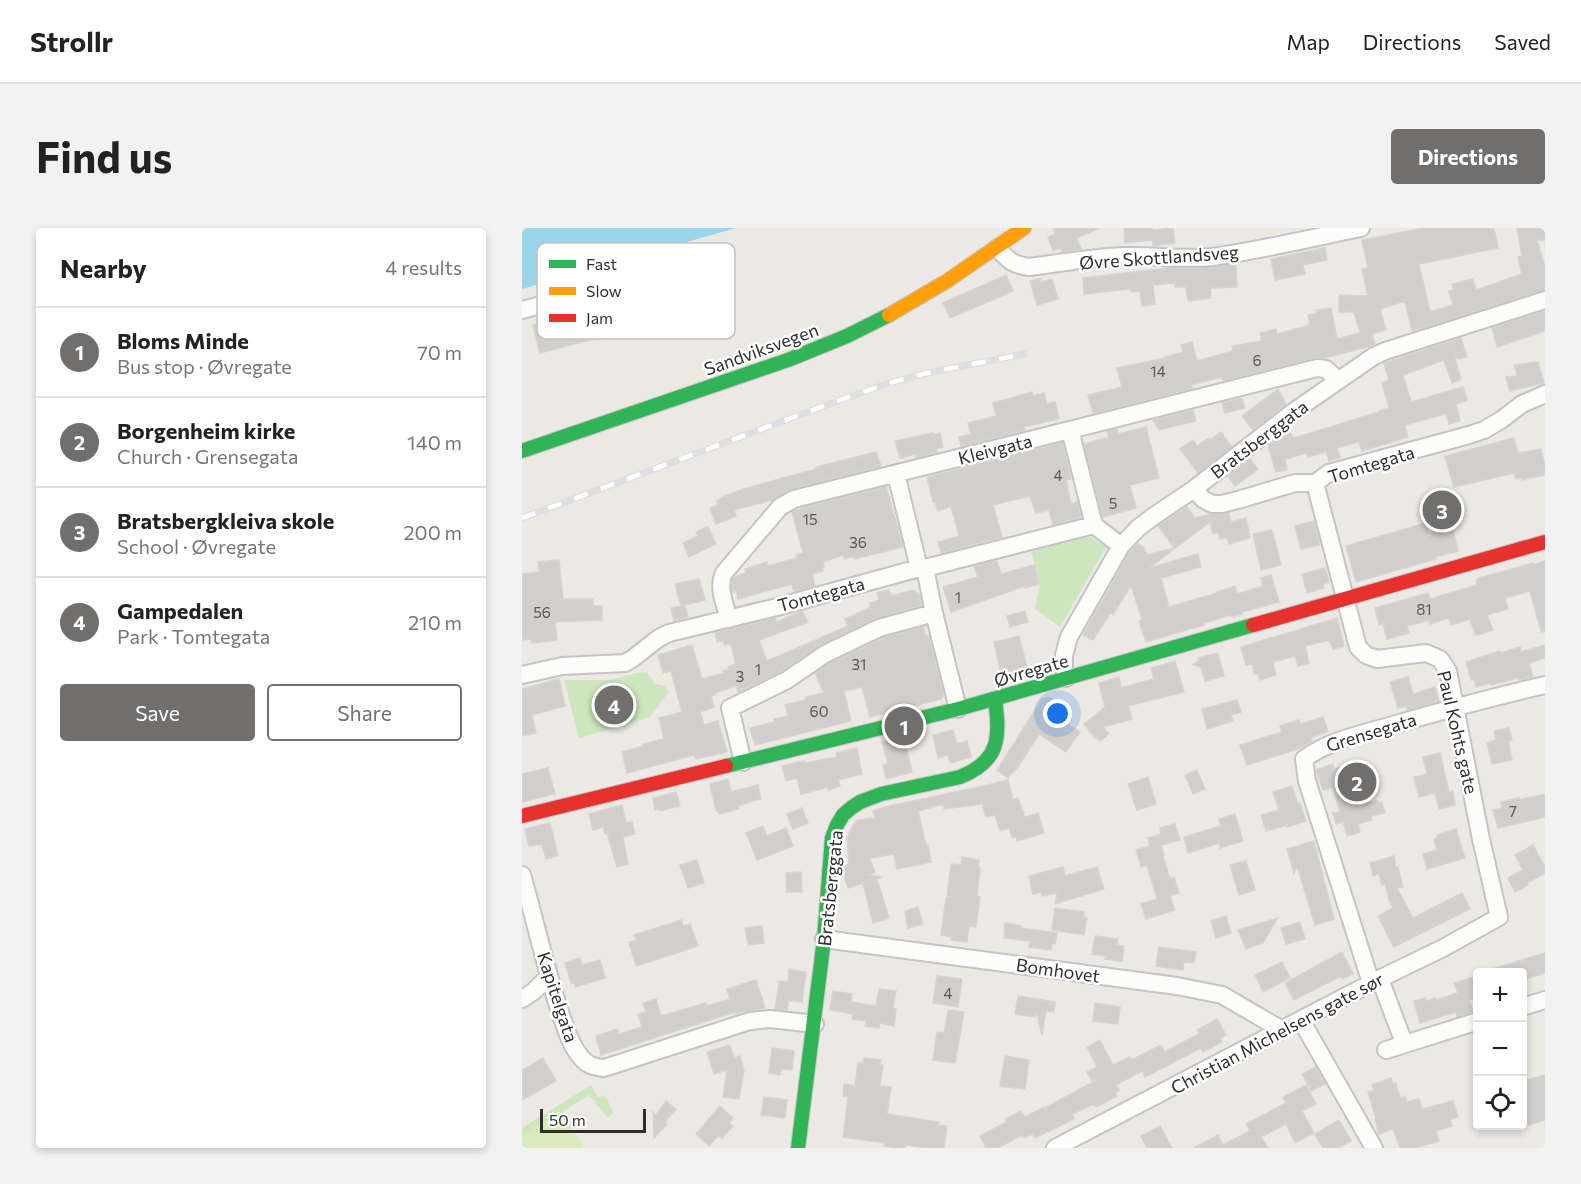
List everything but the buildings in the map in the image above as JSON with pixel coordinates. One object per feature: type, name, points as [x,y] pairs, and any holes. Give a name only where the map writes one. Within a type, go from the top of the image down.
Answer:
[{"type":"street","name":"Sandviksvegen","points":[[522,451],[780,364],[836,341],[910,304],[1024,228]]},
{"type":"street","name":"Øvre Skottlandsveg","points":[[997,248],[1017,266],[1029,267],[1122,256],[1184,259],[1256,250],[1361,228]]},
{"type":"street","name":"Bratsberggata","points":[[1066,678],[1064,661],[1069,638],[1121,546],[1138,528],[1194,489],[1293,412],[1374,356],[1545,300]]},
{"type":"street","points":[[522,310],[537,306]]},
{"type":"street","name":"Kleivgata","points":[[729,619],[720,580],[780,507],[794,500],[1317,368],[1326,369],[1338,381]]},
{"type":"street","name":"Tomtegata","points":[[1194,489],[1203,500],[1212,504],[1222,504],[1295,483],[1315,483],[1329,473],[1484,430],[1522,404],[1545,393]]},
{"type":"street","points":[[1070,430],[1094,525],[1121,546]]},
{"type":"street","points":[[896,474],[958,709]]},
{"type":"street","name":"Paul Kohts gate","points":[[1315,483],[1358,647],[1366,655],[1377,659],[1426,653],[1440,659],[1448,671],[1481,839],[1499,916]]},
{"type":"street","name":"Tomtegata","points":[[522,675],[562,666],[625,663],[669,633],[1094,525]]},
{"type":"street","name":"Øvregate","points":[[522,816],[958,709],[1545,542]]},
{"type":"street","points":[[743,762],[730,708],[787,680],[825,654],[879,628],[934,613]]},
{"type":"street","name":"Grensegata","points":[[1375,981],[1307,781],[1304,759],[1316,749],[1368,732],[1455,707],[1545,685]]},
{"type":"street","name":"Bratsberggata","points":[[798,1148],[825,939],[832,837],[837,822],[849,809],[865,798],[960,777],[976,771],[987,761],[995,744],[998,722],[995,699]]},
{"type":"street","name":"Kapitelgata","points":[[522,875],[556,1000],[566,1029],[579,1056],[586,1063],[604,1068],[750,1021],[770,1019],[814,1024]]},
{"type":"street","name":"Christian Michelsens gate sør","points":[[1055,1148],[1375,981],[1443,948],[1499,916]]},
{"type":"street","name":"Bomhovet","points":[[825,939],[1177,986],[1222,995],[1281,1030]]},
{"type":"street","points":[[522,999],[549,976]]},
{"type":"street","points":[[1375,981],[1404,1043]]},
{"type":"street","points":[[1527,1005],[1545,1000]]},
{"type":"street","points":[[1302,1020],[1374,1148]]},
{"type":"street","points":[[1386,1050],[1475,1022]]},
{"type":"green space","points":[[1085,534],[1106,547],[1060,627],[1035,609],[1040,584],[1030,548]]},
{"type":"green space","points":[[647,672],[655,684],[665,686],[668,693],[649,718],[579,738],[564,680],[611,680]]},
{"type":"green space","points":[[591,1085],[598,1098],[605,1095],[613,1112],[611,1116],[607,1117],[589,1095],[562,1112],[584,1148],[522,1148],[522,1128]]},
{"type":"green space","points":[[558,1112],[562,1112],[584,1148],[522,1148],[522,1136]]},
{"type":"water","points":[[522,228],[736,228],[683,243],[537,243],[537,285],[522,289]]},
{"type":"railway","points":[[522,518],[889,383],[1024,354]]},
{"type":"traffic: fast","points":[[522,451],[788,360],[847,336],[889,315]]},
{"type":"traffic: fast","points":[[726,766],[958,709],[1253,625]]},
{"type":"traffic: fast","points":[[798,1148],[824,939],[832,838],[837,825],[843,815],[860,802],[881,794],[960,777],[983,764],[990,756],[997,737],[995,699]]},
{"type":"traffic: slow","points":[[889,315],[947,281],[1024,228]]},
{"type":"traffic: jam","points":[[1253,625],[1545,542]]},
{"type":"traffic: jam","points":[[522,816],[726,766]]},
{"type":"place","name":"Bratsbergkleiva skole","points":[[1442,510]]},
{"type":"place","name":"Gampedalen","points":[[614,705]]},
{"type":"place","name":"Bloms Minde","points":[[904,726]]},
{"type":"place","name":"Borgenheim kirke","points":[[1357,782]]}]
